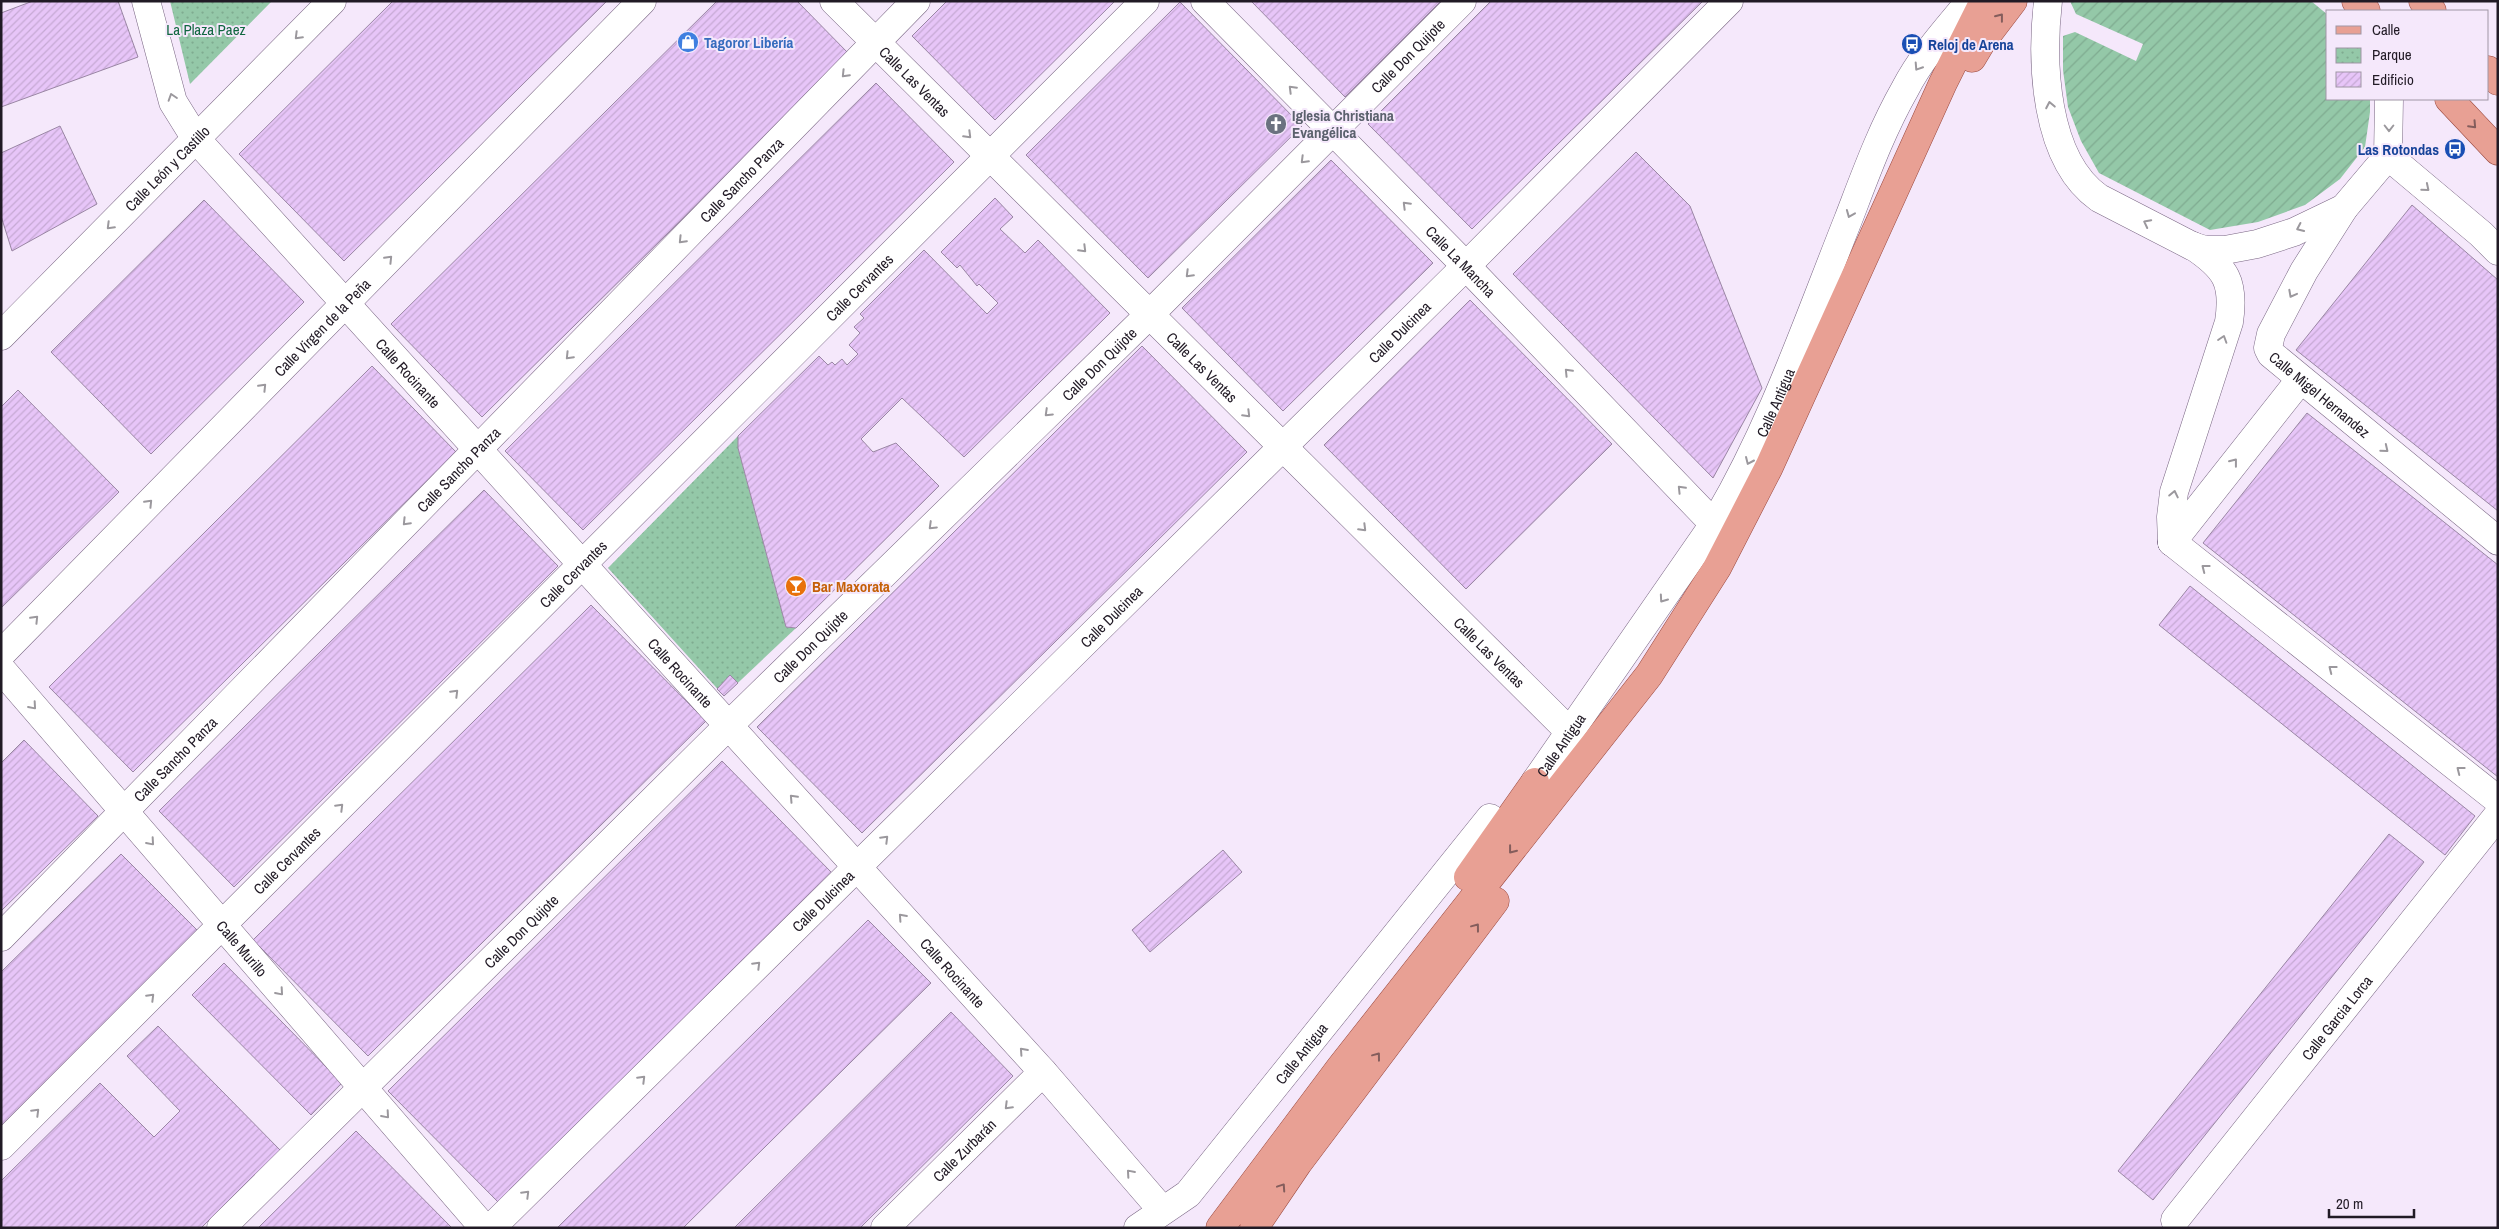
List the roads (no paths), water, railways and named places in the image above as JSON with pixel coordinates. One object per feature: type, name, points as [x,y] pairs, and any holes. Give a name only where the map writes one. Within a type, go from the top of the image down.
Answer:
[{"type":"main road","points":[[1219,1228],[1340,1068],[1649,675],[1717,568],[1769,466],[1943,83],[1984,1]]},
{"type":"main road","points":[[1254,1228],[1298,1163],[1373,1062],[1665,678],[1735,567],[1781,478],[1955,88],[1981,42],[2013,1]]},
{"type":"main road","points":[[2356,1],[2365,10]]},
{"type":"main road","points":[[2489,71],[2498,81]]},
{"type":"main road","points":[[2450,100],[2498,151]]},
{"type":"main road","points":[[1219,1228],[1535,782]]},
{"type":"street","name":"Calle Rocinante","points":[[146,1],[174,102],[196,139],[1042,1072],[1162,1210]]},
{"type":"street","name":"Calle León y Castillo","points":[[1,336],[332,1]]},
{"type":"street","name":"Calle Virgen de la Peña","points":[[1,654],[642,1]]},
{"type":"street","name":"Calle Las Ventas","points":[[834,1],[1570,732]]},
{"type":"street","name":"Calle Sancho Panza","points":[[1,937],[916,1]]},
{"type":"street","name":"Calle Cervantes","points":[[1,1146],[1145,1]]},
{"type":"street","name":"Calle La Mancha","points":[[1205,1],[1466,266],[1714,524]]},
{"type":"street","name":"Calle Don Quijote","points":[[221,1228],[727,726],[1149,315],[1462,1]]},
{"type":"street","name":"Calle Dulcinea","points":[[491,1228],[1466,266],[1729,1]]},
{"type":"street","name":"Calle Antigua","points":[[1535,782],[1714,524],[1747,466],[1794,357],[1884,130],[1905,88],[1931,48],[1970,1]]},
{"type":"street","points":[[2048,1],[2044,31],[2049,103],[2058,138],[2077,178],[2086,189],[2099,198],[2208,256],[2222,270],[2228,281],[2232,299],[2229,322],[2174,492],[2171,517],[2172,542],[2498,800]]},
{"type":"street","points":[[2389,100],[2388,156],[2481,234],[2498,251]]},
{"type":"street","name":"Calle Migel Hernandez","points":[[2388,156],[2344,208],[2304,271],[2268,342],[2270,354],[2498,541]]},
{"type":"street","points":[[2192,246],[2205,250],[2225,250],[2257,244],[2294,232],[2344,208]]},
{"type":"street","points":[[2172,542],[2300,380]]},
{"type":"street","name":"Calle Murillo","points":[[1,669],[484,1228]]},
{"type":"street","name":"Calle Garcia Lorca","points":[[2175,1220],[2498,815]]},
{"type":"street","name":"Calle Antigua","points":[[1138,1228],[1188,1194],[1490,818]]},
{"type":"street","name":"Calle Zurbarán","points":[[885,1228],[1042,1072]]},
{"type":"place","name":"Tagoror Libería","points":[[688,42]]},
{"type":"place","name":"Reloj de Arena","points":[[1912,44]]},
{"type":"place","name":"Iglesia Christiana Evangélica","points":[[1276,124]]},
{"type":"place","name":"Las Rotondas","points":[[2455,149]]},
{"type":"place","name":"Bar Maxorata","points":[[796,586]]},
{"type":"park label","name":"La Plaza Paez","points":[[206,29]]}]
